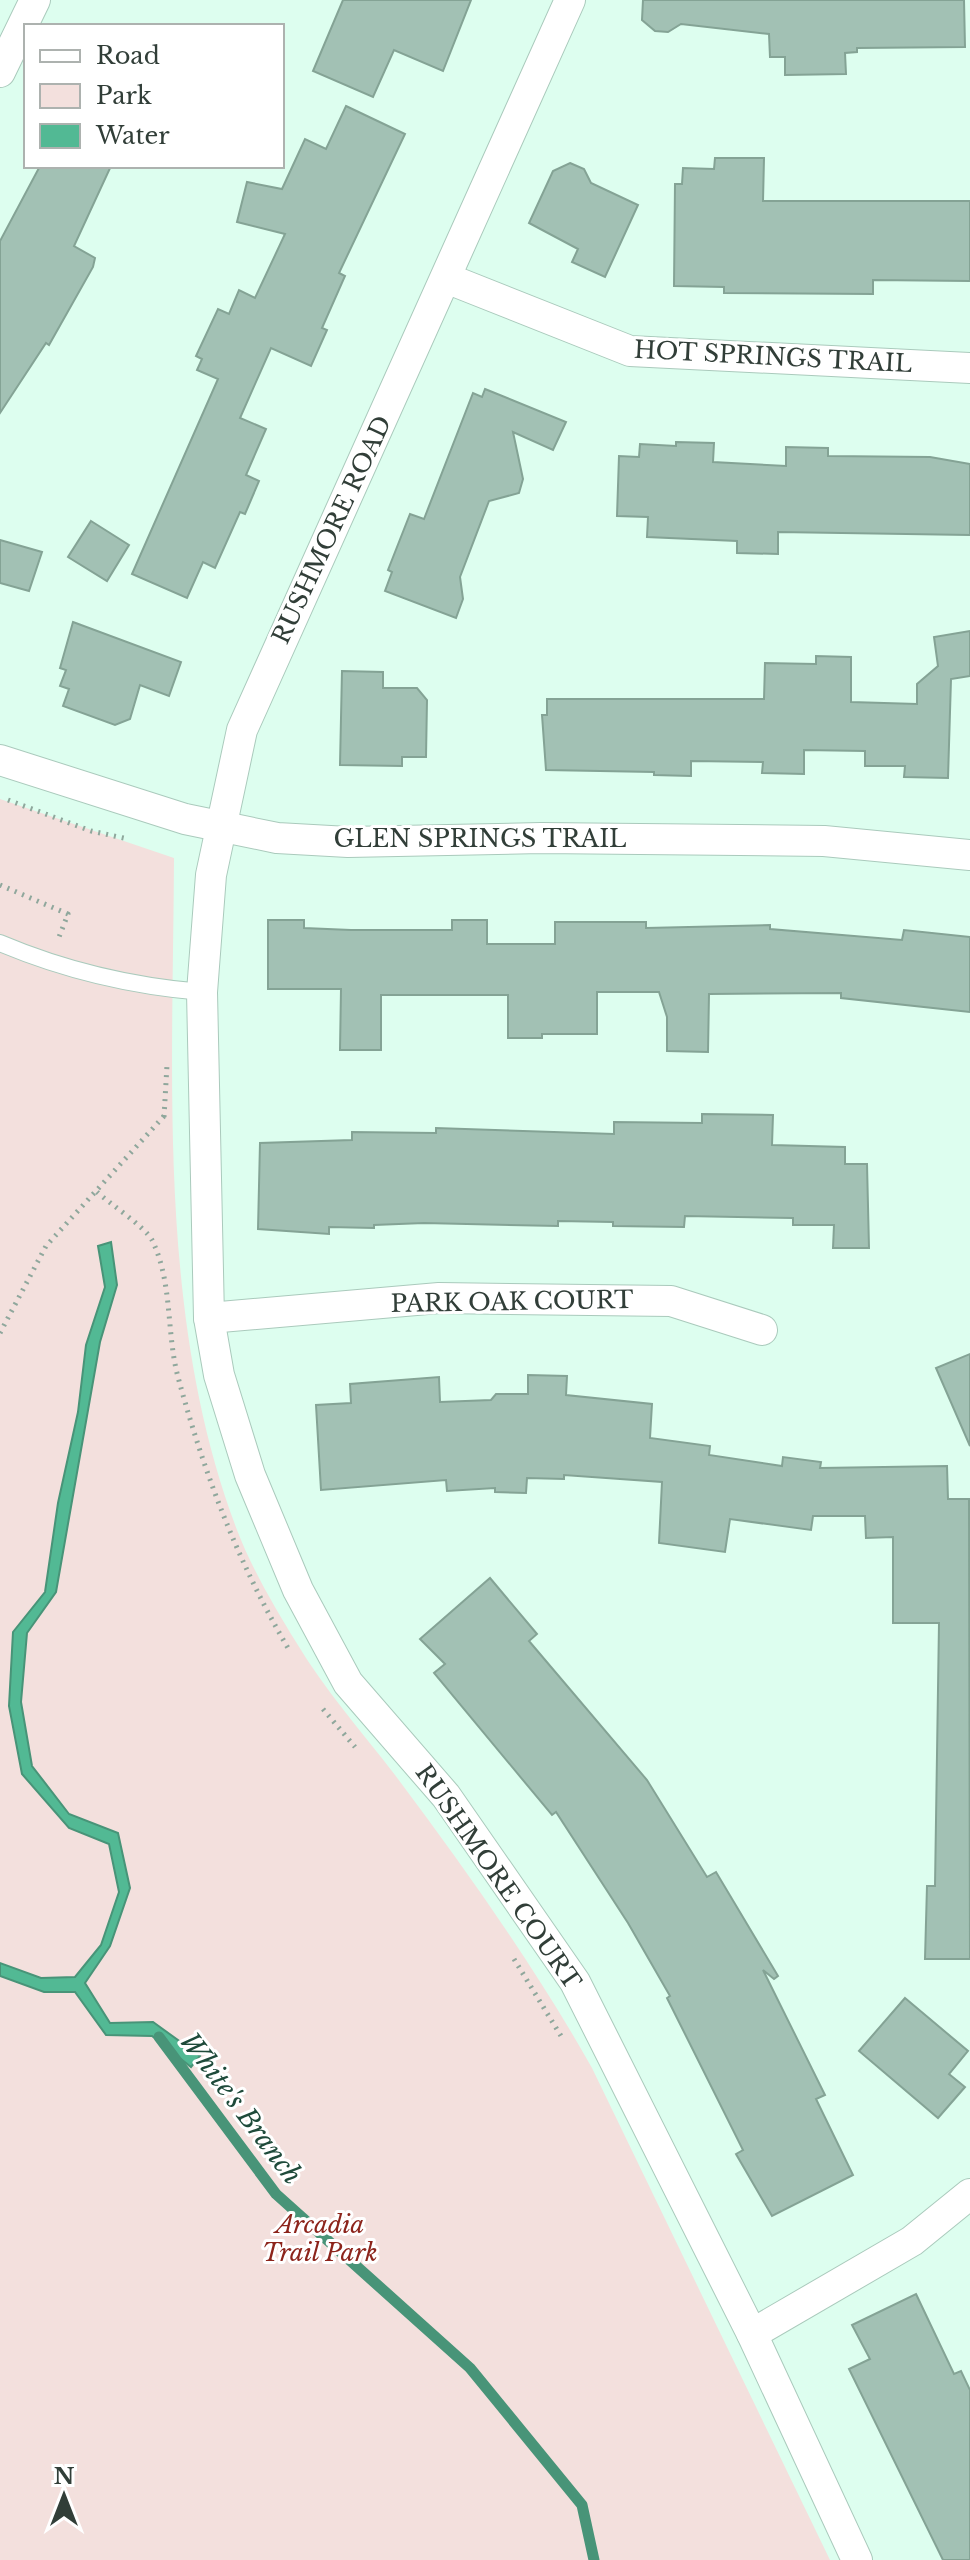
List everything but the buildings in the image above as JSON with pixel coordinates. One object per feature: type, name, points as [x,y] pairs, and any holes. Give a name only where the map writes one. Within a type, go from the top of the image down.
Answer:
[{"type":"street","points":[[0,72],[35,0]]},
{"type":"street","name":"RUSHMORE ROAD","points":[[203,1087],[202,992],[211,875],[242,730],[570,0]]},
{"type":"street","name":"HOT SPRINGS TRAIL","points":[[446,278],[630,351],[970,368]]},
{"type":"street","name":"GLEN SPRINGS TRAIL","points":[[0,760],[185,819],[277,838],[348,842],[541,838],[824,841],[970,855]]},
{"type":"street","name":"RUSHMORE COURT","points":[[203,1087],[209,1318],[219,1375],[250,1475],[305,1603],[348,1683],[446,1796],[575,1982],[752,2334],[857,2560]]},
{"type":"street","name":"PARK OAK COURT","points":[[209,1318],[439,1298],[671,1301],[762,1330]]},
{"type":"street","points":[[752,2334],[912,2241],[970,2194]]},
{"type":"lane","points":[[0,943],[83,973],[144,987],[202,992]]},
{"type":"path","points":[[0,796],[91,831],[134,841]]},
{"type":"path","points":[[0,885],[68,914],[55,948]]},
{"type":"path","points":[[0,1333],[46,1246],[164,1117],[196,1086],[203,1087]]},
{"type":"path","points":[[97,1192],[151,1237],[167,1284],[177,1374],[210,1487],[233,1543],[290,1653]]},
{"type":"path","points":[[320,1704],[356,1749]]},
{"type":"path","points":[[511,1953],[564,2041]]},
{"type":"green space","name":"Arcadia Trail Park","points":[[0,799],[174,858],[172,1112],[182,1283],[193,1367],[211,1450],[237,1530],[264,1587],[307,1659],[473,1882],[547,1992],[592,2068],[830,2560],[0,2560]]},
{"type":"water","points":[[111,1242],[117,1285],[100,1342],[56,1592],[27,1633],[21,1702],[32,1766],[69,1814],[118,1833],[130,1888],[110,1946],[85,1983],[110,2023],[153,2022],[200,2056],[191,2067],[152,2036],[106,2035],[75,1992],[44,1992],[0,1976],[0,1963],[41,1978],[75,1977],[101,1945],[119,1892],[109,1844],[69,1828],[22,1774],[9,1706],[13,1632],[45,1592],[58,1503],[78,1412],[86,1345],[105,1287],[98,1246]]},
{"type":"waterway","name":"White's Branch","points":[[159,2037],[276,2194],[470,2368],[582,2505],[594,2560]]}]
